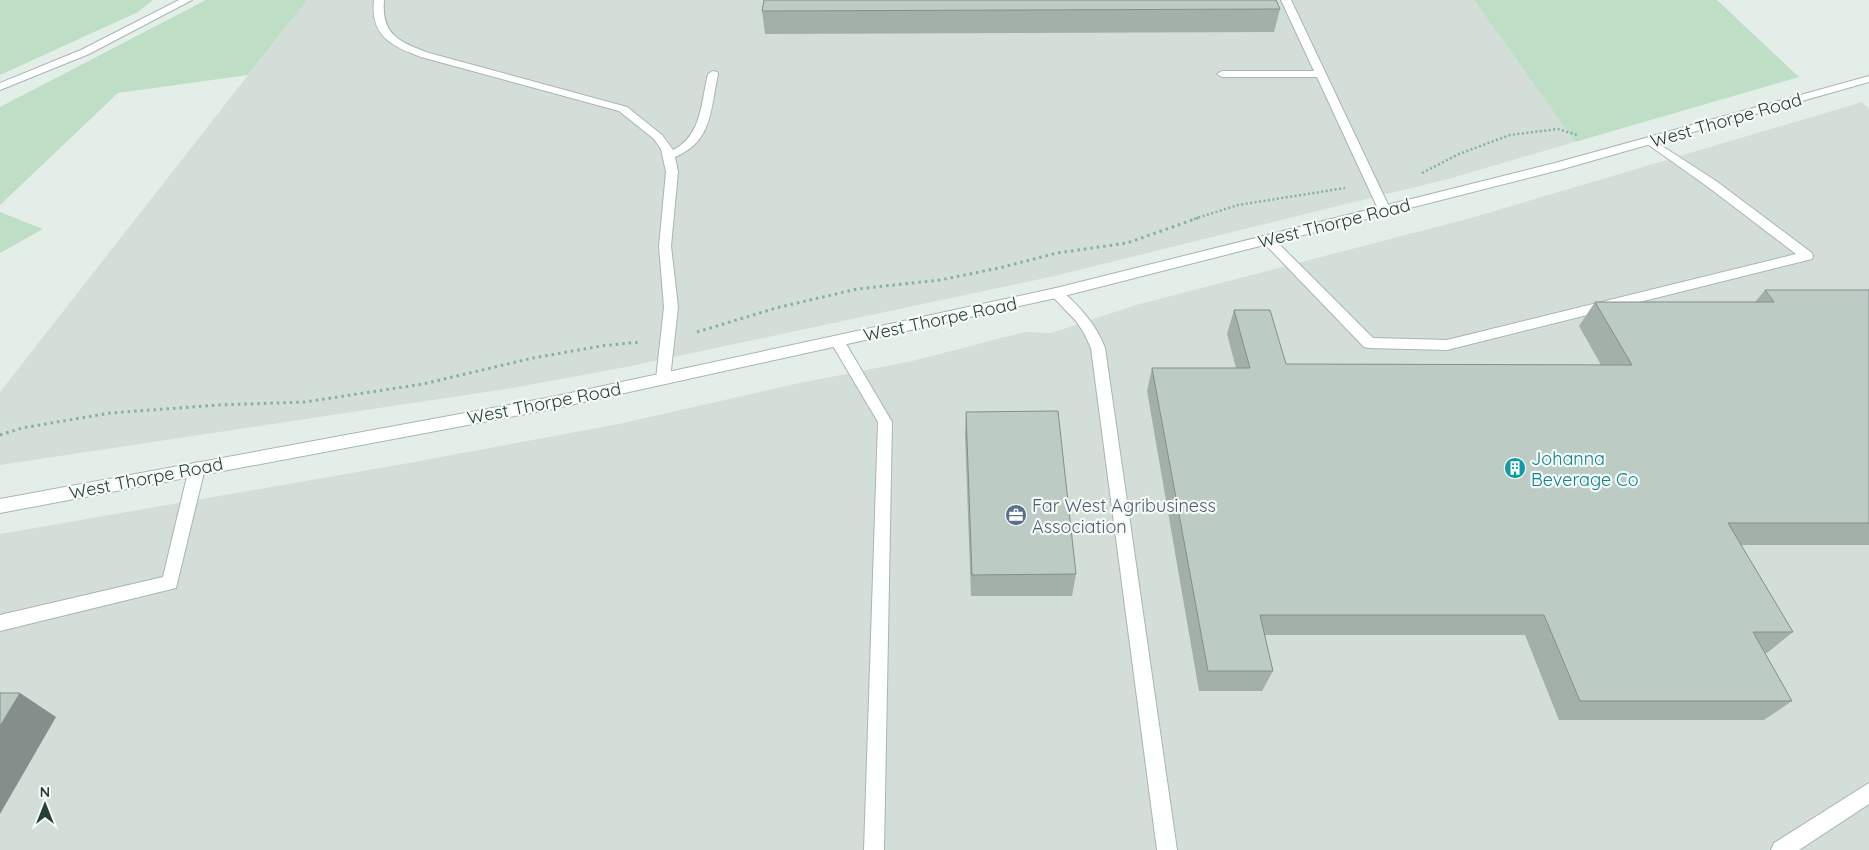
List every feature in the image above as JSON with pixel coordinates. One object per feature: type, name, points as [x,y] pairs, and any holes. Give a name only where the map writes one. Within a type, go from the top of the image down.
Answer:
[{"type":"street","points":[[0,87],[85,52],[187,0]]},
{"type":"street","points":[[379,0],[379,20],[386,34],[399,46],[425,55],[623,109],[658,137],[667,149],[672,172],[665,246],[671,308],[663,379]]},
{"type":"street","points":[[1286,0],[1385,211]]},
{"type":"street","points":[[668,156],[683,150],[694,140],[702,123],[713,74]]},
{"type":"street","points":[[1222,74],[1320,74]]},
{"type":"street","name":"West Thorpe Road","points":[[0,506],[542,405],[1056,294],[1612,152],[1869,80]]},
{"type":"street","points":[[1267,240],[1369,343],[1446,345],[1808,256],[1712,184],[1650,141]]},
{"type":"street","points":[[1056,294],[1080,314],[1093,333],[1098,348],[1167,850]]},
{"type":"street","points":[[837,341],[885,422],[874,850]]},
{"type":"street","points":[[0,622],[170,583],[197,468]]},
{"type":"street","points":[[1781,850],[1869,793]]},
{"type":"path","points":[[1421,174],[1460,154],[1510,135],[1558,129],[1585,137],[1612,152]]},
{"type":"path","points":[[0,435],[22,428],[110,414],[219,405],[306,402],[422,384],[533,358],[600,346],[667,339],[710,330],[776,308],[857,289],[940,280],[999,268],[1057,253],[1127,243],[1238,205],[1372,183]]},
{"type":"shaded area","points":[[307,0],[1474,0],[1575,142],[1448,179],[1050,277],[626,367],[506,389],[0,465],[0,392]]},
{"type":"shaded area","points":[[1862,102],[1869,109],[1869,850],[0,850],[0,534],[409,463],[619,424],[795,384],[912,361],[1025,332],[1051,333],[1136,305],[1471,218]]},
{"type":"green space","points":[[0,0],[153,0],[138,12],[0,75]]},
{"type":"green space","points":[[206,0],[307,0],[248,75],[118,93],[0,205],[0,107]]},
{"type":"green space","points":[[1474,0],[1717,0],[1799,77],[1575,142]]},
{"type":"green space","points":[[0,212],[43,229],[0,253]]},
{"type":"building","points":[[764,0],[1276,0],[1280,9],[762,11]]},
{"type":"building","name":"Johanna Beverage Co","points":[[1765,290],[1869,290],[1869,523],[1728,523],[1793,632],[1753,632],[1792,701],[1580,701],[1544,615],[1260,615],[1273,671],[1208,671],[1152,368],[1250,368],[1234,310],[1270,310],[1286,364],[1632,365],[1595,302],[1774,302]]},
{"type":"building","name":"Far West Agribusiness Association","points":[[1058,411],[1076,574],[972,575],[966,412]]},
{"type":"building","points":[[0,693],[20,693],[0,726]]},
{"type":"place","name":"Johanna Beverage Co","points":[[1515,468]]},
{"type":"place","name":"Far West Agribusiness Association","points":[[1016,515]]}]
